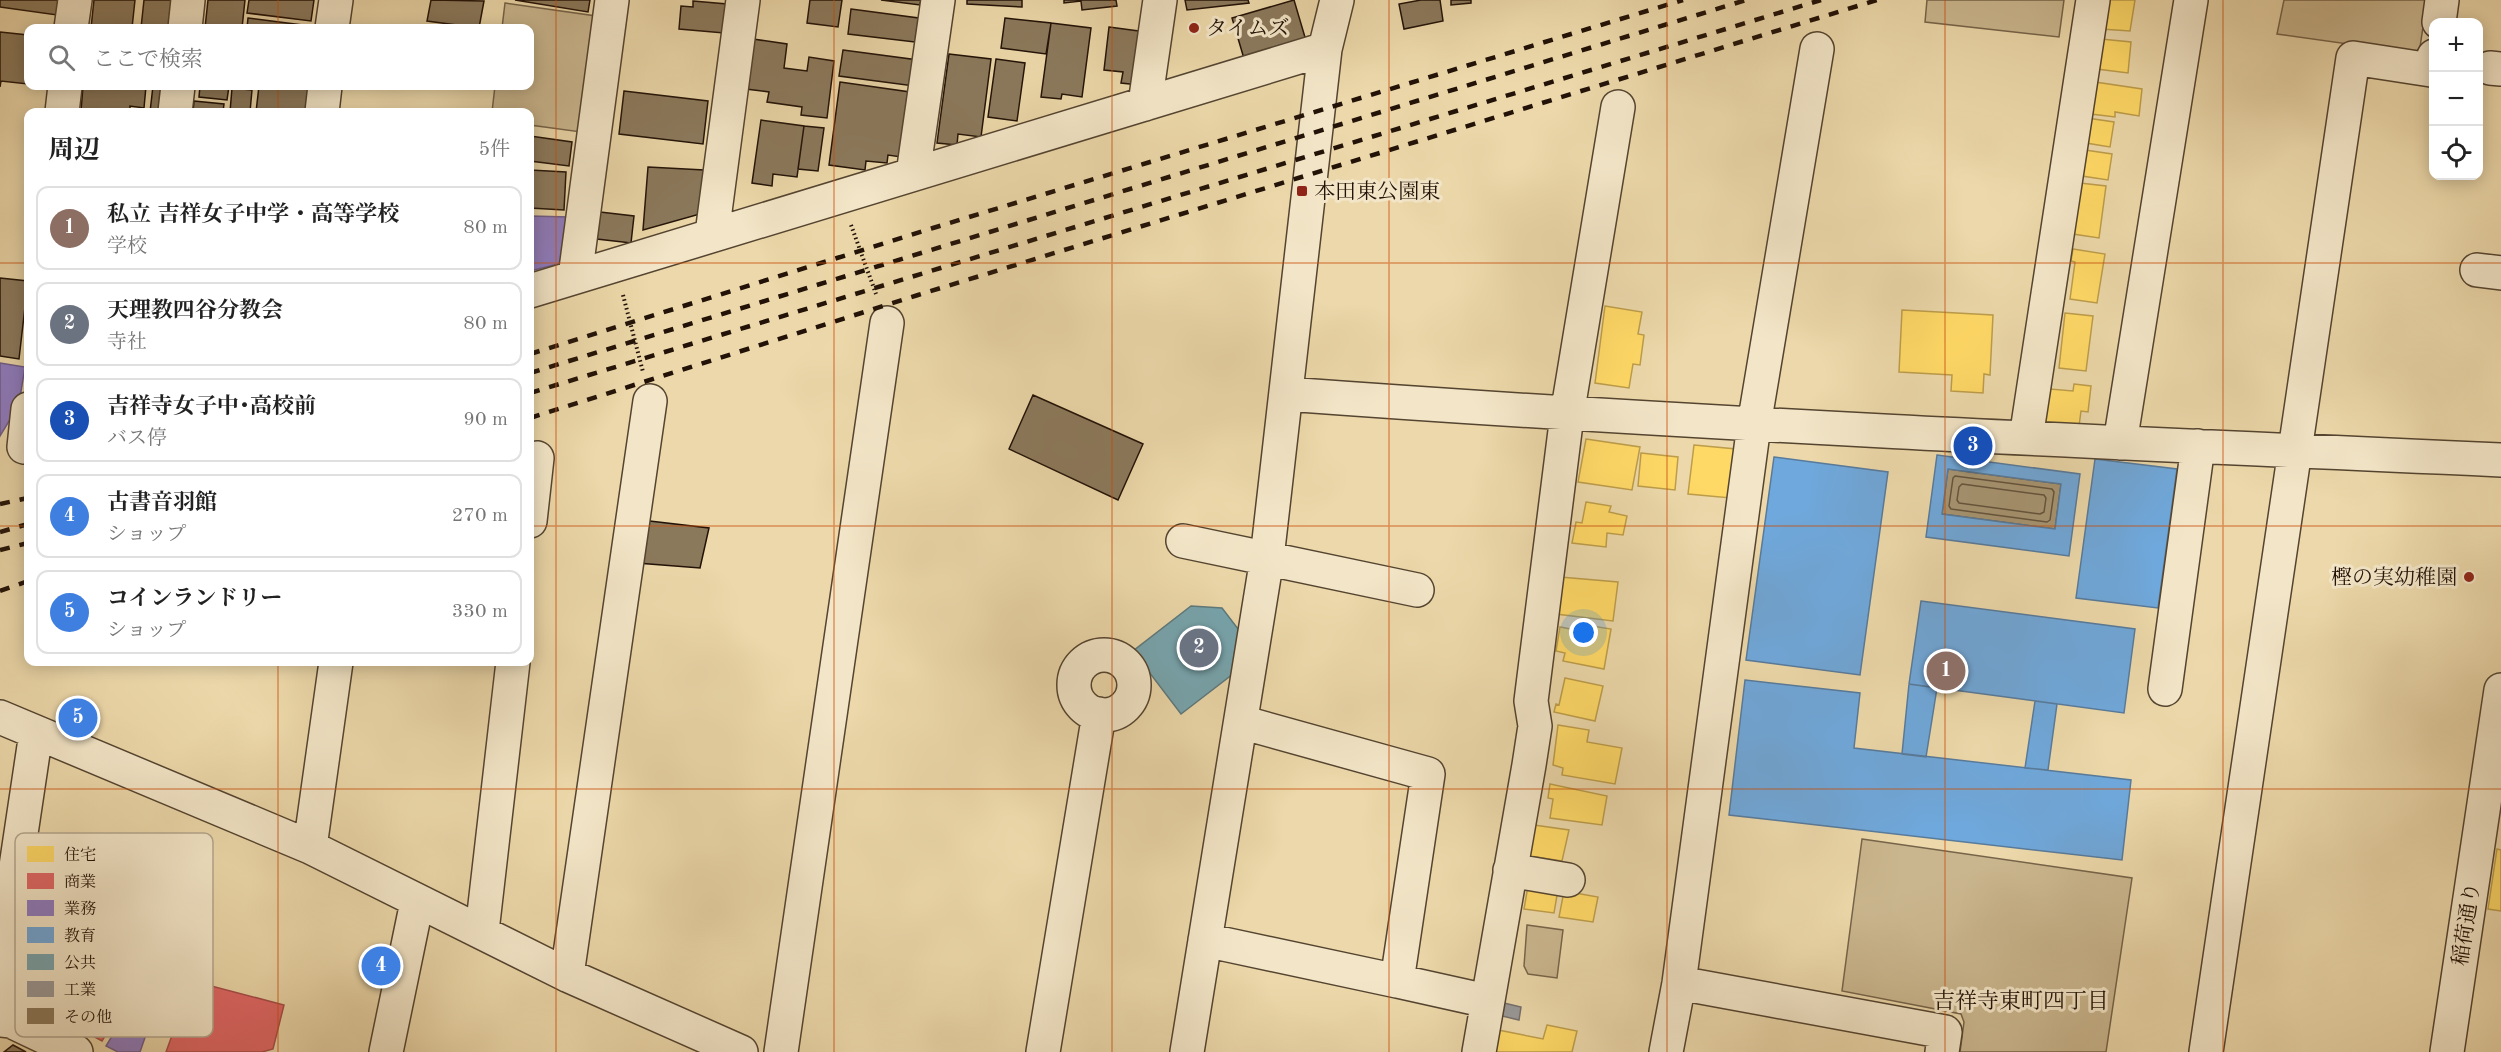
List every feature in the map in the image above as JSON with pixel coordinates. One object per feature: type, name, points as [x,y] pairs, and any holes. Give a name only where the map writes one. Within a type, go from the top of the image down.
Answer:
[{"type":"street","points":[[72,24],[75,0]]},
{"type":"street","points":[[185,24],[188,0]]},
{"type":"street","points":[[333,24],[336,0]]},
{"type":"street","points":[[575,277],[612,0]]},
{"type":"street","points":[[712,234],[743,0]]},
{"type":"street","points":[[913,174],[938,0]]},
{"type":"street","points":[[1145,104],[1160,0]]},
{"type":"street","points":[[1186,1052],[1267,558],[1325,49],[1338,0]]},
{"type":"street","points":[[2026,438],[2093,0]]},
{"type":"street","points":[[2120,443],[2191,0]]},
{"type":"street","points":[[2440,18],[2442,0]]},
{"type":"street","points":[[534,290],[1325,49]]},
{"type":"street","points":[[1666,1052],[1678,982],[1754,425],[1817,49]]},
{"type":"street","points":[[2206,1052],[2353,58],[2429,70]]},
{"type":"street","points":[[62,108],[65,90]]},
{"type":"street","points":[[175,108],[178,90]]},
{"type":"street","points":[[322,108],[325,90]]},
{"type":"street","points":[[1479,1052],[1535,726],[1531,701],[1568,415],[1618,107]]},
{"type":"street","points":[[782,1052],[886,323]]},
{"type":"street","points":[[1286,394],[1568,415],[2501,460]]},
{"type":"street","points":[[567,975],[650,401]]},
{"type":"street","points":[[18,449],[24,425]]},
{"type":"street","points":[[2165,689],[2198,446]]},
{"type":"street","points":[[534,485],[537,458]]},
{"type":"street","points":[[1183,541],[1417,590]]},
{"type":"street","points":[[310,847],[335,666]]},
{"type":"street","points":[[482,931],[513,666]]},
{"type":"street","name":"稲荷通り","points":[[2446,1052],[2491,828],[2501,690]]},
{"type":"street","points":[[1043,1052],[1099,714]]},
{"type":"street","points":[[0,717],[310,847],[417,902],[482,931],[682,1039],[741,1052]]},
{"type":"street","points":[[1241,722],[1428,774],[1396,981]]},
{"type":"street","points":[[16,833],[36,733]]},
{"type":"street","points":[[0,1011],[3,1002],[7,878],[15,838]]},
{"type":"street","points":[[1510,870],[1568,880]]},
{"type":"street","points":[[386,1052],[417,902]]},
{"type":"street","points":[[1205,940],[1487,1001]]},
{"type":"street","points":[[1678,982],[1945,1032],[1942,1052]]},
{"type":"street","points":[[0,1020],[15,1023]]},
{"type":"street","points":[[45,1037],[76,1052]]},
{"type":"path","points":[[841,196],[886,323]]},
{"type":"path","points":[[616,264],[650,401]]},
{"type":"shaded area","points":[[1927,0],[2064,0],[2059,37],[1925,22]]},
{"type":"shaded area","points":[[2284,0],[2427,0],[2419,54],[2277,34]]},
{"type":"shaded area","points":[[505,3],[596,16],[581,132],[534,126],[534,108],[492,108],[495,90],[534,90],[534,24],[502,24]]},
{"type":"shaded area","points":[[1862,839],[2132,878],[2106,1052],[1960,1052],[1964,1022],[1961,1014],[1842,991]]},
{"type":"shaded area","points":[[1527,925],[1563,930],[1557,978],[1528,974],[1524,966]]},
{"type":"water","points":[[1948,469],[2061,484],[2055,529],[1942,514]]},
{"type":"building: 住宅","points":[[2106,0],[2135,0],[2130,31],[2101,29]]},
{"type":"building: 住宅","points":[[2101,39],[2131,42],[2128,73],[2097,69]]},
{"type":"building: 住宅","points":[[2095,82],[2142,89],[2139,116],[2115,112],[2115,117],[2091,114]]},
{"type":"building: 住宅","points":[[2087,118],[2114,122],[2110,147],[2086,143]]},
{"type":"building: 住宅","points":[[2085,150],[2112,154],[2108,180],[2082,176]]},
{"type":"building: 住宅","points":[[2080,183],[2106,186],[2099,238],[2073,234]]},
{"type":"building: 住宅","points":[[2073,249],[2105,254],[2097,303],[2070,299],[2075,262],[2071,261]]},
{"type":"building: 住宅","points":[[1605,306],[1642,312],[1638,334],[1644,335],[1640,365],[1633,364],[1629,388],[1595,383]]},
{"type":"building: 住宅","points":[[1902,310],[1993,315],[1990,375],[1984,374],[1983,393],[1951,391],[1952,375],[1899,372]]},
{"type":"building: 住宅","points":[[2065,313],[2093,316],[2086,371],[2059,368]]},
{"type":"building: 住宅","points":[[2074,384],[2091,386],[2088,412],[2081,411],[2079,426],[2045,423],[2050,389],[2073,391]]},
{"type":"building: 住宅","points":[[1586,439],[1640,447],[1632,490],[1578,482]]},
{"type":"building: 住宅","points":[[1694,445],[1736,449],[1731,498],[1688,494]]},
{"type":"building: 住宅","points":[[1641,453],[1678,457],[1675,490],[1638,486]]},
{"type":"building: 住宅","points":[[1586,502],[1611,506],[1609,512],[1627,516],[1623,535],[1607,533],[1606,547],[1572,543],[1576,522],[1582,523]]},
{"type":"building: 住宅","points":[[1560,577],[1618,582],[1613,621],[1556,614]]},
{"type":"building: 住宅","points":[[1592,626],[1611,629],[1604,669],[1563,661],[1565,653],[1556,651],[1560,627],[1591,633]]},
{"type":"building: 住宅","points":[[1565,678],[1603,686],[1595,721],[1554,712],[1556,704],[1559,705]]},
{"type":"building: 住宅","points":[[1558,725],[1589,730],[1587,742],[1622,748],[1615,784],[1562,775],[1563,768],[1553,765]]},
{"type":"building: 住宅","points":[[1550,784],[1607,796],[1602,825],[1550,818],[1553,799],[1548,798]]},
{"type":"building: 住宅","points":[[1534,825],[1569,830],[1562,861],[1530,856]]},
{"type":"building: 住宅","points":[[2497,849],[2501,850],[2501,911],[2488,909]]},
{"type":"building: 住宅","points":[[1529,880],[1559,884],[1554,913],[1524,909]]},
{"type":"building: 住宅","points":[[1564,891],[1598,897],[1593,922],[1559,917]]},
{"type":"building: 住宅","points":[[1547,1025],[1577,1031],[1572,1052],[1495,1052],[1498,1030],[1543,1039]]},
{"type":"building: 商業","points":[[213,986],[284,1005],[273,1049],[262,1052],[166,1052],[171,1037],[213,1037]]},
{"type":"building: 業務","points":[[534,216],[569,217],[562,263],[534,270]]},
{"type":"building: 業務","points":[[0,363],[24,367],[16,422],[9,421],[0,436]]},
{"type":"building: 業務","points":[[111,1037],[145,1037],[140,1052],[118,1052],[106,1046]]},
{"type":"building: 教育","points":[[1937,455],[2080,474],[2069,556],[1926,537]],"holes":[[[1948,469],[2061,484],[2055,529],[1942,514]]]},
{"type":"building: 教育","points":[[1774,457],[1888,472],[1860,675],[1746,660]]},
{"type":"building: 教育","points":[[2095,459],[2177,469],[2158,608],[2076,598]]},
{"type":"building: 教育","points":[[1921,601],[2135,629],[2124,713],[1909,684]]},
{"type":"building: 教育","points":[[1745,680],[1860,693],[1854,748],[2131,780],[2122,860],[1729,815]]},
{"type":"building: 教育","points":[[1909,684],[1937,688],[1926,757],[1902,754]]},
{"type":"building: 教育","points":[[2035,701],[2057,704],[2048,770],[2025,768]]},
{"type":"building: 公共","points":[[1191,606],[1222,608],[1248,642],[1242,667],[1181,714],[1133,651]]},
{"type":"building: 工業","points":[[1504,1003],[1521,1007],[1519,1020],[1502,1016]]},
{"type":"building: その他","points":[[0,0],[59,0],[57,15],[0,7]]},
{"type":"building: その他","points":[[94,0],[135,0],[132,24],[91,24]]},
{"type":"building: その他","points":[[144,0],[181,0],[178,24],[141,24]]},
{"type":"building: その他","points":[[208,0],[245,0],[242,24],[205,24]]},
{"type":"building: その他","points":[[249,0],[314,0],[311,21],[247,13]]},
{"type":"building: その他","points":[[431,0],[484,1],[480,24],[427,21]]},
{"type":"building: その他","points":[[515,0],[590,0],[588,12]]},
{"type":"building: その他","points":[[810,0],[842,0],[838,27],[807,23]]},
{"type":"building: その他","points":[[881,0],[921,0],[920,5]]},
{"type":"building: その他","points":[[967,0],[1022,0],[1022,7],[967,4]]},
{"type":"building: その他","points":[[1064,0],[1116,0],[1117,6],[1082,10],[1081,1],[1064,3]]},
{"type":"building: その他","points":[[1185,0],[1248,0],[1249,3],[1187,10]]},
{"type":"building: その他","points":[[1294,0],[1307,44],[1245,62],[1232,18]]},
{"type":"building: その他","points":[[1421,0],[1440,0],[1443,21],[1404,29],[1399,4]]},
{"type":"building: その他","points":[[1451,0],[1471,0],[1471,3],[1451,5]]},
{"type":"building: その他","points":[[693,1],[727,4],[724,33],[679,29],[681,6],[693,7]]},
{"type":"building: その他","points":[[851,9],[926,19],[923,43],[848,34]]},
{"type":"building: その他","points":[[248,18],[294,24],[247,24]]},
{"type":"building: その他","points":[[1005,18],[1051,23],[1046,54],[1001,48]]},
{"type":"building: その他","points":[[1051,23],[1091,28],[1082,97],[1062,94],[1061,99],[1041,97]]},
{"type":"building: その他","points":[[1109,27],[1146,32],[1139,85],[1121,83],[1123,72],[1104,70]]},
{"type":"building: その他","points":[[0,32],[24,35],[24,84],[1,81],[0,87]]},
{"type":"building: その他","points":[[753,39],[787,44],[784,68],[807,71],[809,57],[834,61],[827,118],[801,115],[802,107],[767,102],[769,92],[746,89]]},
{"type":"building: その他","points":[[843,50],[918,60],[914,86],[839,76]]},
{"type":"building: その他","points":[[949,54],[991,59],[981,137],[958,134],[957,145],[937,143]]},
{"type":"building: その他","points":[[996,59],[1025,63],[1017,121],[988,117]]},
{"type":"building: その他","points":[[840,82],[917,93],[908,158],[888,155],[887,163],[866,161],[865,170],[829,165]]},
{"type":"building: その他","points":[[83,90],[146,90],[144,108],[130,106],[130,108],[81,108]]},
{"type":"building: その他","points":[[153,90],[173,90],[170,108],[150,108]]},
{"type":"building: その他","points":[[200,90],[228,90],[227,100],[199,97]]},
{"type":"building: その他","points":[[232,90],[252,90],[250,108],[230,108]]},
{"type":"building: その他","points":[[259,90],[316,90],[313,108],[256,108]]},
{"type":"building: その他","points":[[624,91],[708,101],[703,144],[619,134]]},
{"type":"building: その他","points":[[194,101],[224,104],[224,108],[193,108]]},
{"type":"building: その他","points":[[761,120],[804,126],[797,177],[773,174],[772,186],[752,183]]},
{"type":"building: その他","points":[[804,126],[824,128],[818,171],[798,169]]},
{"type":"building: その他","points":[[534,137],[572,142],[569,166],[534,162]]},
{"type":"building: その他","points":[[648,167],[704,170],[700,214],[643,230]]},
{"type":"building: その他","points":[[534,170],[566,172],[564,210],[534,208]]},
{"type":"building: その他","points":[[600,212],[634,216],[631,243],[597,239]]},
{"type":"building: その他","points":[[0,278],[24,281],[24,316],[19,359],[0,356]]},
{"type":"building: その他","points":[[1033,395],[1143,444],[1118,500],[1009,449]]},
{"type":"building: その他","points":[[641,520],[709,528],[700,568],[637,563]]},
{"type":"building: その他","points":[[13,1045],[26,1052],[4,1052]]},
{"type":"railway","points":[[534,353],[933,228],[1683,0]]},
{"type":"railway","points":[[534,372],[1746,0]]},
{"type":"railway","points":[[534,392],[1821,0]]},
{"type":"railway","points":[[534,417],[918,295],[1877,0]]},
{"type":"railway","points":[[0,504],[24,499]]},
{"type":"railway","points":[[0,532],[24,525]]},
{"type":"railway","points":[[0,550],[24,544]]},
{"type":"railway","points":[[0,591],[24,582]]},
{"type":"place","name":"タイムズ","points":[[1194,28]]},
{"type":"place","name":"本田東公園東","points":[[1302,191]]},
{"type":"place","name":"吉祥寺女子中･高校前","points":[[1973,446]]},
{"type":"place","name":"樫の実幼稚園","points":[[2469,577]]},
{"type":"place","name":"天理教四谷分教会","points":[[1199,648]]},
{"type":"place","name":"私立 吉祥女子中学・高等学校","points":[[1946,671]]},
{"type":"place","name":"コインランドリー","points":[[78,718]]},
{"type":"place","name":"古書音羽館","points":[[381,966]]},
{"type":"district","name":"吉祥寺東町四丁目","points":[[2021,1000]]}]
